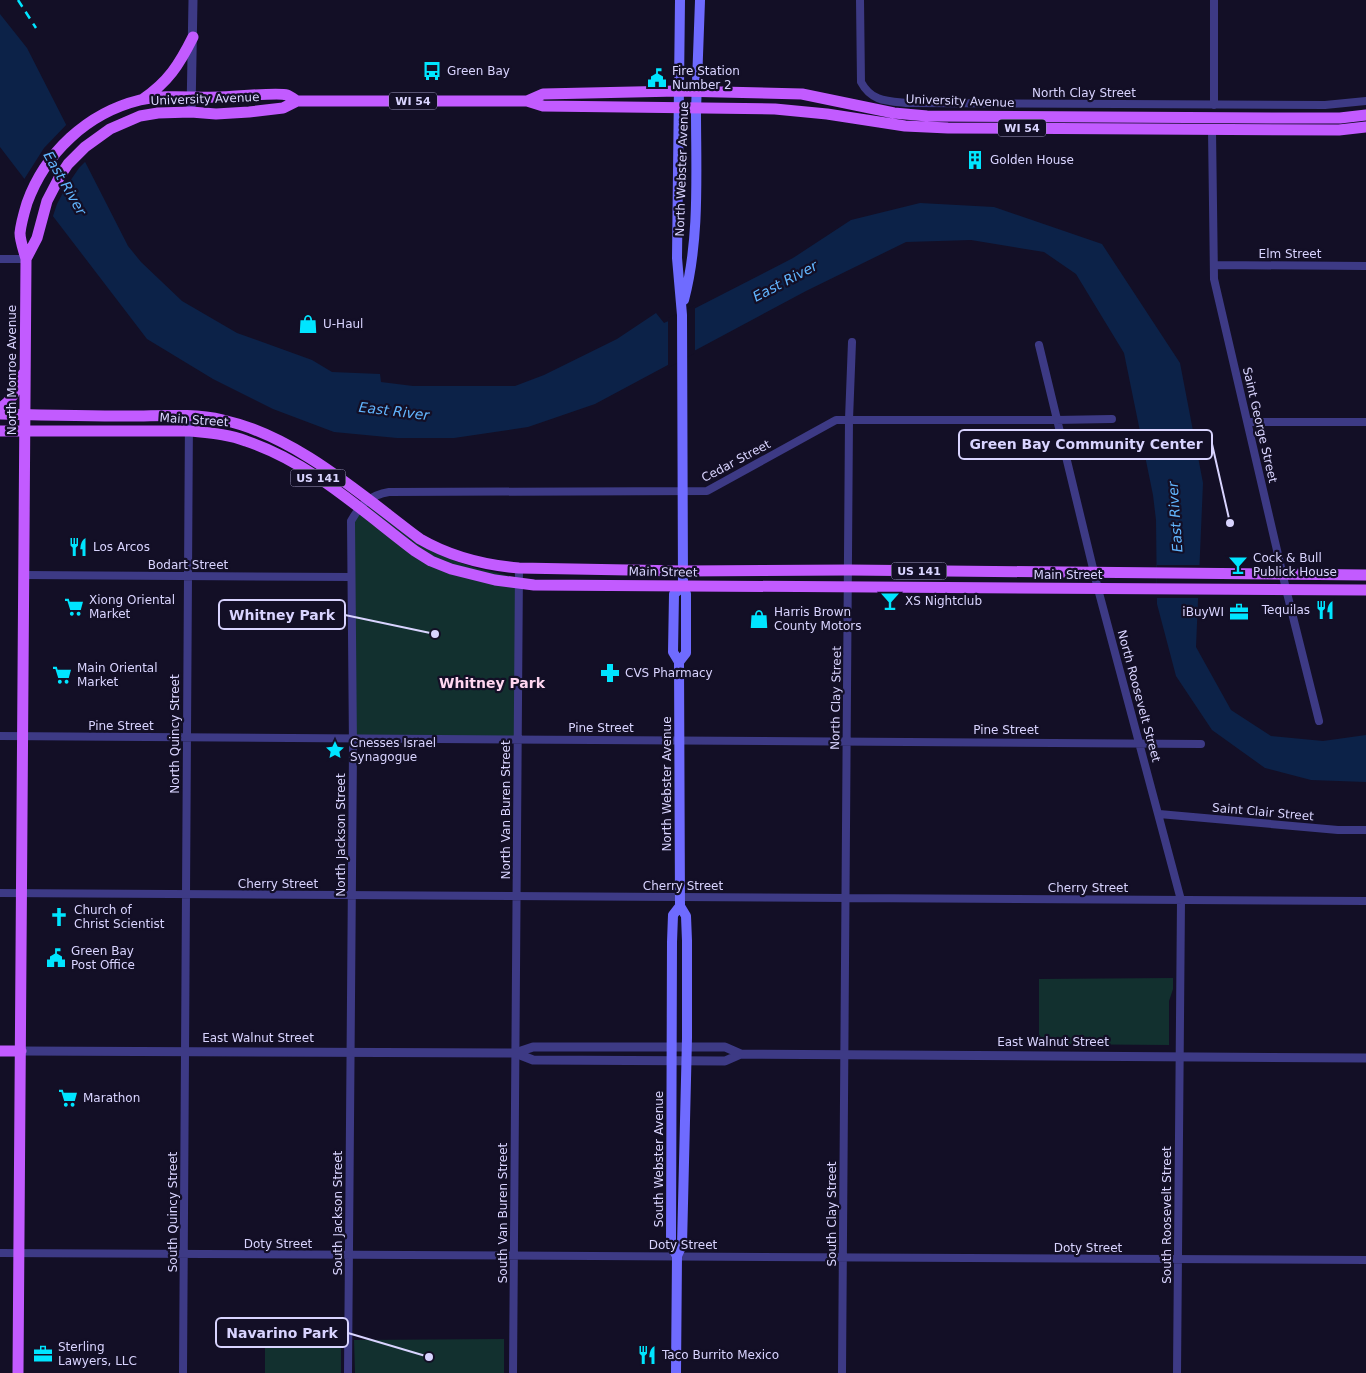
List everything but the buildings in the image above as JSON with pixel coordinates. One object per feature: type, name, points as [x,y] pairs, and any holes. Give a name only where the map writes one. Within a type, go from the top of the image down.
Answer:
[{"type":"main road","name":"North Webster Avenue","points":[[680,0],[677,258],[682,308],[683,571],[682,586],[674,594],[673,652],[679,662],[680,901],[686,916],[686,1061]]},
{"type":"main road","name":"North Webster Avenue","points":[[682,308],[691,258],[696,199],[696,108],[700,0]]},
{"type":"main road","points":[[141,100],[168,79],[180,63],[193,38]]},
{"type":"main road","name":"University Avenue","points":[[527,101],[543,94],[678,91],[802,94],[894,113],[927,116],[1340,118],[1366,115]]},
{"type":"main road","name":"University Avenue","points":[[26,259],[20,234],[23,216],[31,192],[55,153],[80,130],[108,111],[141,100],[191,96],[286,94],[297,100]]},
{"type":"main road","name":"University Avenue","points":[[26,259],[37,238],[44,210],[53,187],[60,176],[68,164],[89,143],[110,128],[140,116],[191,112],[216,114],[249,112],[282,108],[297,100],[527,101],[543,106],[678,107],[799,111],[905,126],[929,127],[1212,130],[1339,130],[1366,127]]},
{"type":"main road","name":"North Monroe Avenue","points":[[18,1373],[26,259]]},
{"type":"main road","points":[[0,408],[6,405],[13,396],[26,368]]},
{"type":"main road","name":"Main Street","points":[[0,414],[189,416],[224,420],[271,437],[308,458],[364,503],[409,547],[431,561],[451,570],[474,576],[519,583],[682,586],[1366,590]]},
{"type":"main road","name":"Main Street","points":[[0,431],[190,432],[230,436],[261,446],[287,458],[434,547],[479,563],[519,568],[683,571],[849,570],[1366,575]]},
{"type":"main road","name":"North Webster Avenue","points":[[671,1061],[673,915],[680,901]]},
{"type":"main road","name":"East Walnut Street","points":[[0,1050],[21,1051]]},
{"type":"main road","name":"South Webster Avenue","points":[[671,1061],[671,1245],[677,1256]]},
{"type":"main road","name":"South Webster Avenue","points":[[676,1373],[677,1256],[682,1245],[686,1061]]},
{"type":"street","points":[[191,112],[193,0]]},
{"type":"street","name":"North Clay Street","points":[[860,0],[861,82],[866,91],[876,98],[906,103],[1214,105],[1325,105],[1366,101]]},
{"type":"street","points":[[1214,0],[1214,105]]},
{"type":"street","name":"Saint George Street","points":[[1212,130],[1214,279],[1286,589],[1319,720]]},
{"type":"street","points":[[0,258],[26,259]]},
{"type":"street","name":"Elm Street","points":[[1214,265],[1366,266]]},
{"type":"street","name":"North Clay Street","points":[[845,1055],[849,419],[852,342]]},
{"type":"street","name":"North Roosevelt Street","points":[[1039,345],[1098,589],[1181,900],[1180,1057]]},
{"type":"street","name":"North Quincy Street","points":[[186,1052],[189,416]]},
{"type":"street","name":"Cedar Street","points":[[364,503],[378,494],[389,492],[708,491],[836,420],[1112,419]]},
{"type":"street","points":[[1248,422],[1366,422]]},
{"type":"street","name":"North Jackson Street","points":[[351,1052],[353,738],[351,522],[364,503]]},
{"type":"street","name":"North Van Buren Street","points":[[516,1053],[519,568]]},
{"type":"street","name":"Bodart Street","points":[[24,575],[351,577]]},
{"type":"street","name":"Pine Street","points":[[0,736],[1140,742],[1201,744]]},
{"type":"street","name":"Saint Clair Street","points":[[1159,814],[1338,830],[1366,830]]},
{"type":"street","name":"Cherry Street","points":[[0,893],[516,896],[680,901],[846,898],[1366,901]]},
{"type":"street","name":"East Walnut Street","points":[[21,1051],[516,1053],[533,1047],[725,1047],[741,1054],[1366,1058]]},
{"type":"street","name":"South Quincy Street","points":[[183,1373],[186,1052]]},
{"type":"street","name":"South Jackson Street","points":[[348,1373],[351,1052]]},
{"type":"street","name":"East Walnut Street","points":[[516,1053],[533,1060],[671,1061],[725,1061],[741,1054]]},
{"type":"street","name":"South Van Buren Street","points":[[513,1373],[516,1053]]},
{"type":"street","name":"South Clay Street","points":[[842,1373],[845,1055]]},
{"type":"street","name":"South Roosevelt Street","points":[[1177,1373],[1180,1057]]},
{"type":"street","name":"Doty Street","points":[[0,1253],[1366,1260]]},
{"type":"green space","name":"Whitney Park","points":[[366,502],[455,561],[519,578],[518,739],[353,738],[351,521]]},
{"type":"green space","points":[[1173,978],[1173,989],[1169,1001],[1169,1045],[1039,1044],[1039,979]]},
{"type":"green space","points":[[265,1339],[341,1339],[341,1373],[265,1373]]},
{"type":"green space","points":[[504,1339],[504,1373],[355,1373],[354,1340]]},
{"type":"water","name":"East River","points":[[0,14],[27,48],[128,246],[141,262],[182,301],[237,333],[312,360],[332,372],[380,374],[381,382],[413,386],[515,386],[544,375],[617,339],[656,313],[664,323],[682,315],[793,258],[851,220],[920,203],[994,207],[1102,244],[1180,363],[1203,483],[1196,647],[1231,710],[1271,736],[1323,741],[1366,735],[1366,782],[1311,780],[1265,768],[1212,730],[1176,676],[1157,604],[1156,520],[1153,495],[1124,353],[1076,274],[1044,252],[971,240],[906,242],[806,291],[595,404],[528,427],[454,438],[397,438],[334,432],[273,409],[213,379],[147,339],[0,147]]},
{"type":"pier","points":[[68,123],[87,160],[66,187],[52,219],[23,181],[44,148]]},
{"type":"pier","points":[[695,305],[695,353],[668,368],[668,318]]},
{"type":"pier","points":[[1157,565],[1200,565],[1200,598],[1157,598]]},
{"type":"railway","points":[[18,0],[36,28]]},
{"type":"place","name":"Green Bay","points":[[432,71]]},
{"type":"place","name":"Fire Station Number 2","points":[[657,78]]},
{"type":"place","name":"Golden House","points":[[975,160]]},
{"type":"place","name":"U-Haul","points":[[308,324]]},
{"type":"place","name":"Green Bay Community Center","points":[[1230,523]]},
{"type":"place","name":"Los Arcos","points":[[78,547]]},
{"type":"place","name":"Cock & Bull Publick House","points":[[1238,565]]},
{"type":"place","name":"XS Nightclub","points":[[890,601]]},
{"type":"place","name":"Xiong Oriental Market","points":[[74,607]]},
{"type":"place","name":"Tequilas","points":[[1325,610]]},
{"type":"place","name":"iBuyWI","points":[[1239,612]]},
{"type":"place","name":"Harris Brown County Motors","points":[[759,619]]},
{"type":"place","name":"Whitney Park","points":[[435,634]]},
{"type":"place","name":"CVS Pharmacy","points":[[610,673]]},
{"type":"place","name":"Main Oriental Market","points":[[62,675]]},
{"type":"place","name":"Cnesses Israel Synagogue","points":[[335,750]]},
{"type":"place","name":"Church of Christ Scientist","points":[[59,917]]},
{"type":"place","name":"Green Bay Post Office","points":[[56,958]]},
{"type":"place","name":"Marathon","points":[[68,1098]]},
{"type":"place","name":"Sterling Lawyers, LLC","points":[[43,1354]]},
{"type":"place","name":"Taco Burrito Mexico","points":[[647,1355]]},
{"type":"place","name":"Navarino Park","points":[[429,1357]]},
{"type":"district","name":"Whitney Park","points":[[492,683]]}]
